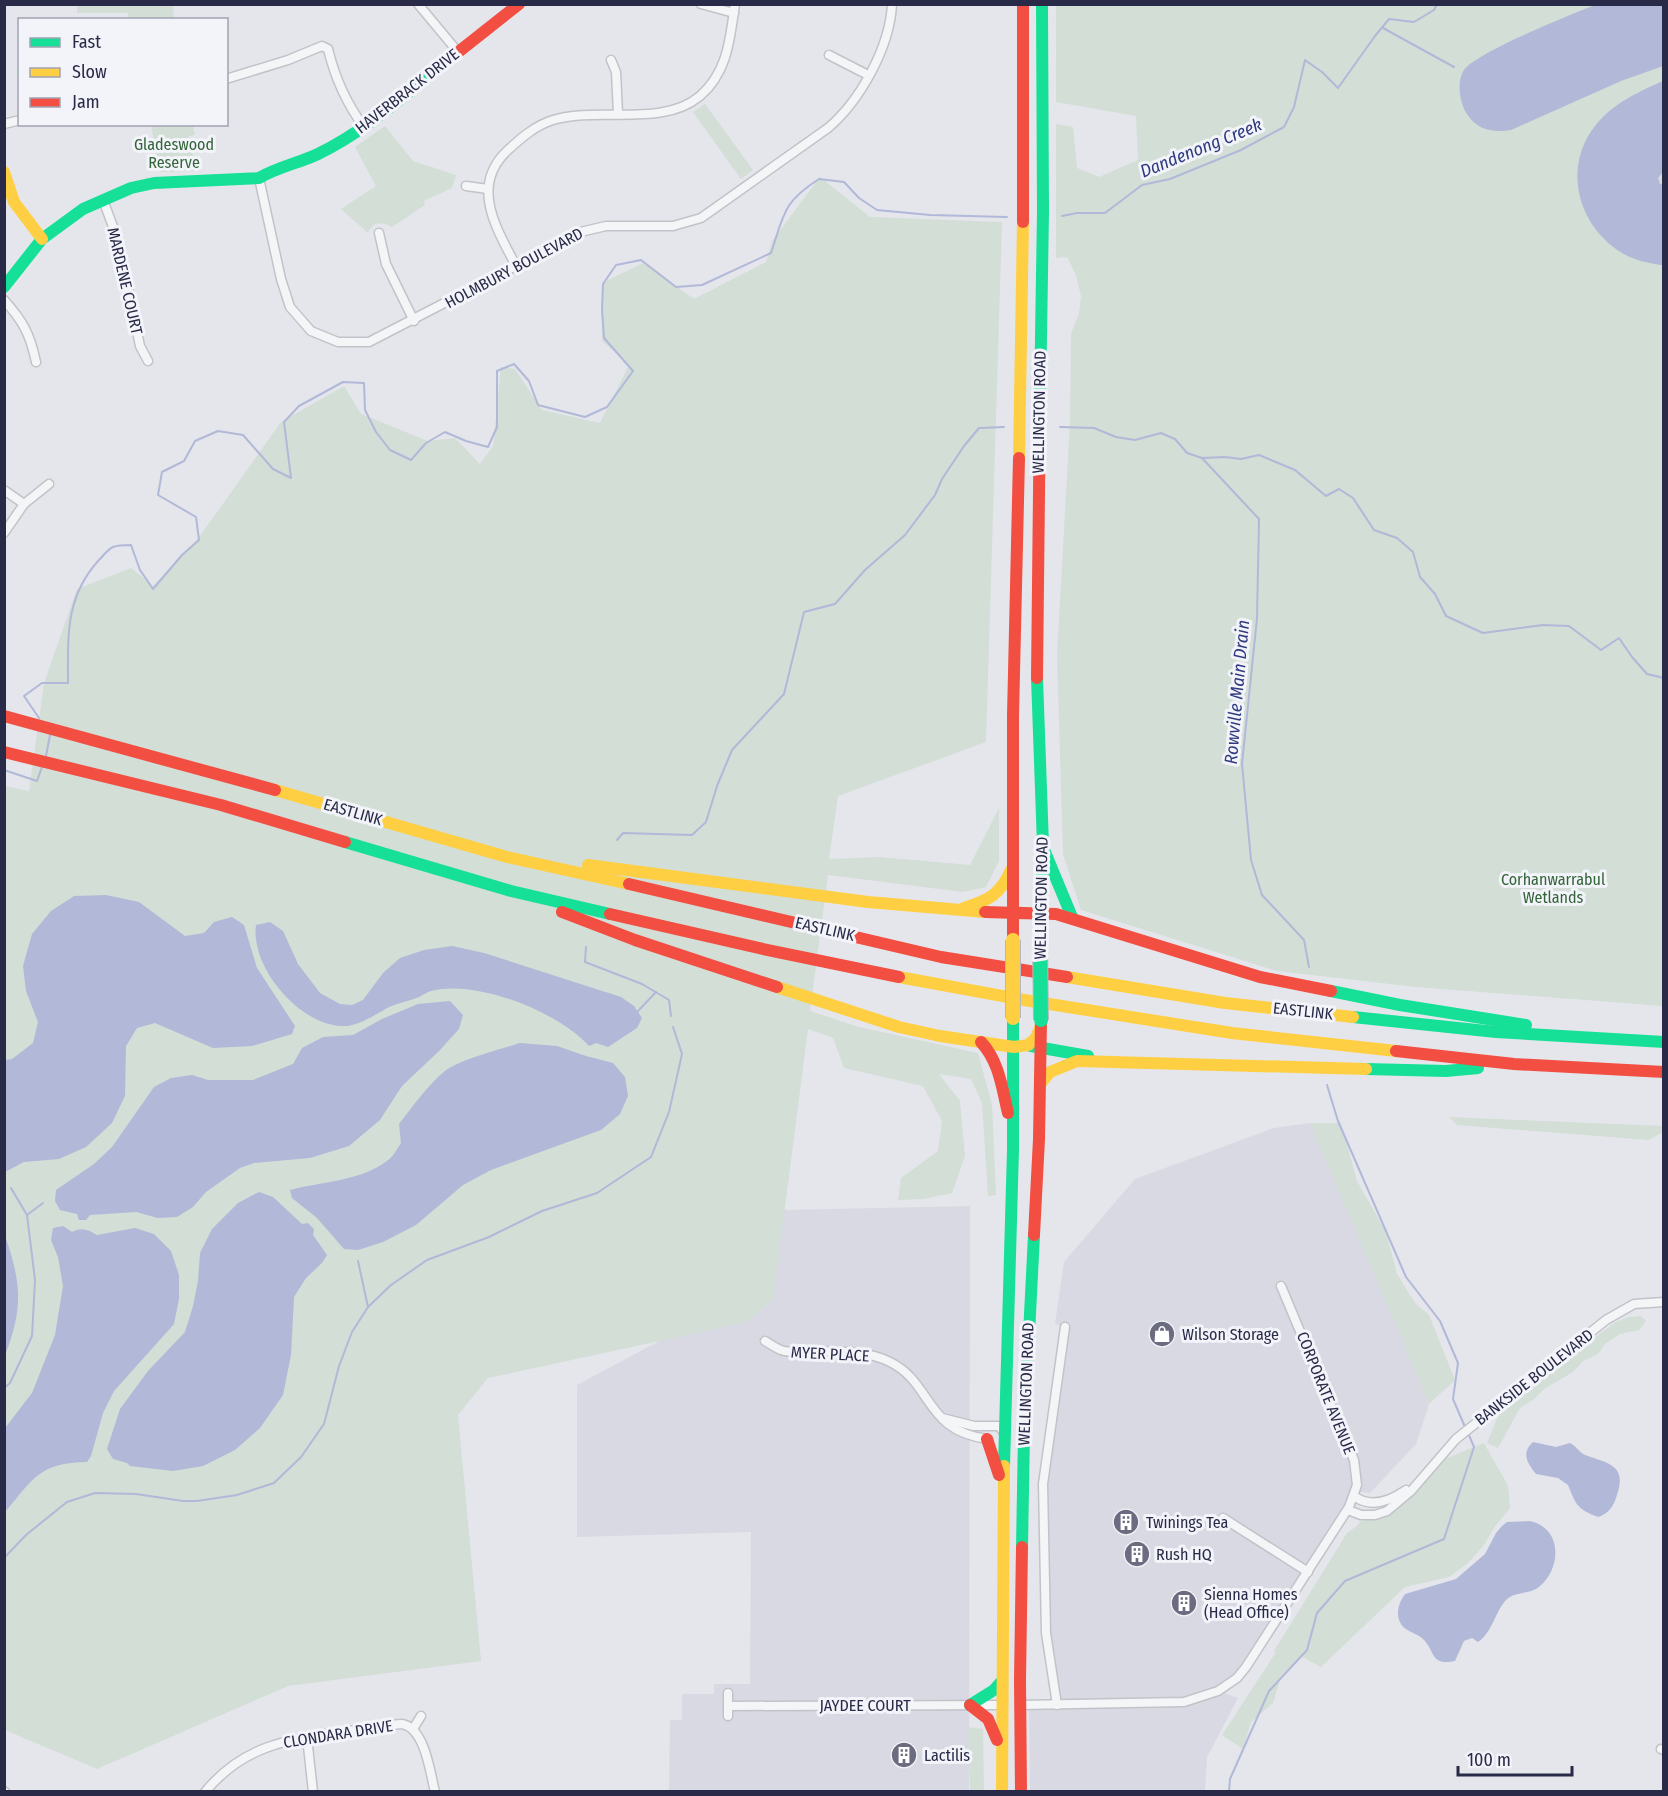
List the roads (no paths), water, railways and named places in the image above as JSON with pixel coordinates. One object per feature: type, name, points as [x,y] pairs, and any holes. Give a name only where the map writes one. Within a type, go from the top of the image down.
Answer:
[{"type":"main road","name":"HAVERBRACK DRIVE","points":[[4,287],[42,239],[84,209],[131,188],[154,183],[259,178],[318,154],[364,127],[519,4]]},
{"type":"main road","name":"WELLINGTON ROAD","points":[[1021,1791],[1024,1433],[1041,1083],[1028,1047],[1020,1038],[1014,1022],[1012,726],[1023,261],[1023,4]]},
{"type":"main road","name":"WELLINGTON ROAD","points":[[1002,1791],[1004,1433],[1015,1134],[1028,1047],[1036,1038],[1041,1024],[1041,937],[1035,914],[1043,845],[1037,683],[1042,261],[1042,4]]},
{"type":"main road","points":[[4,172],[14,201],[42,239]]},
{"type":"main road","points":[[1016,544],[1037,544]]},
{"type":"main road","name":"EASTLINK","points":[[4,716],[104,742],[507,857],[941,957],[1225,1003],[1496,1032],[1664,1042]]},
{"type":"main road","name":"EASTLINK","points":[[4,752],[221,805],[511,891],[762,949],[1024,1000],[1232,1033],[1408,1054],[1514,1064],[1664,1072]]},
{"type":"main road","points":[[1043,845],[1072,917]]},
{"type":"main road","points":[[507,857],[868,902],[1072,917],[1140,941],[1260,977],[1400,1005],[1515,1022],[1569,1035]]},
{"type":"main road","points":[[957,910],[998,894],[1004,887],[1013,865]]},
{"type":"main road","points":[[511,891],[635,940],[899,1027],[940,1036],[1083,1054],[1103,1060]]},
{"type":"main road","points":[[1013,935],[1020,921],[1035,914]]},
{"type":"main road","points":[[981,1042],[989,1050],[993,1059],[1015,1134]]},
{"type":"main road","points":[[1041,1083],[1050,1072],[1077,1061],[1446,1071],[1514,1064]]},
{"type":"main road","points":[[1004,1433],[1024,1433]]},
{"type":"main road","points":[[987,1439],[1000,1479],[1003,1500]]},
{"type":"main road","points":[[970,1705],[994,1690],[1002,1681]]},
{"type":"main road","points":[[1002,1704],[1020,1705]]},
{"type":"main road","points":[[970,1705],[983,1711],[989,1718],[1002,1758]]},
{"type":"street","points":[[418,4],[458,52]]},
{"type":"street","points":[[516,266],[492,217],[488,189],[493,172],[505,153],[536,128],[553,120],[566,117],[670,110],[700,97],[717,79],[724,64],[735,9],[701,4]]},
{"type":"street","name":"HOLMBURY BOULEVARD","points":[[259,178],[281,279],[290,307],[311,331],[338,342],[369,342],[414,321],[567,237],[590,228],[674,226],[700,218],[836,121],[851,105],[888,33],[892,4]]},
{"type":"street","points":[[228,78],[288,60],[322,46],[328,49],[334,72],[348,105],[364,127]]},
{"type":"street","points":[[829,55],[868,75]]},
{"type":"street","points":[[611,60],[616,76],[618,114]]},
{"type":"street","points":[[466,186],[488,189]]},
{"type":"street","name":"MARDENE COURT","points":[[103,200],[118,240],[140,346],[148,361]]},
{"type":"street","points":[[379,233],[386,264],[414,321]]},
{"type":"street","points":[[4,300],[22,320],[31,339],[36,362]]},
{"type":"street","points":[[4,533],[24,504],[49,484]]},
{"type":"street","points":[[4,490],[24,504]]},
{"type":"street","name":"CORPORATE AVENUE","points":[[1020,1705],[1170,1704],[1196,1700],[1218,1691],[1237,1678],[1246,1667],[1348,1510],[1357,1481],[1354,1460],[1281,1286]]},
{"type":"street","name":"BANKSIDE BOULEVARD","points":[[1348,1510],[1361,1515],[1375,1515],[1387,1510],[1411,1491],[1456,1439],[1619,1311],[1634,1304],[1664,1302]]},
{"type":"street","points":[[1057,1705],[1046,1632],[1043,1484],[1065,1327]]},
{"type":"street","name":"MYER PLACE","points":[[765,1341],[782,1351],[862,1353],[885,1359],[905,1372],[935,1412],[961,1433],[987,1439]]},
{"type":"street","points":[[942,1418],[974,1426],[999,1426],[1004,1433],[999,1438],[987,1439]]},
{"type":"street","name":"BANKSIDE BOULEVARD","points":[[1354,1496],[1365,1503],[1383,1502],[1421,1479]]},
{"type":"street","points":[[1223,1518],[1308,1572]]},
{"type":"street","points":[[728,1693],[728,1716]]},
{"type":"street","name":"JAYDEE COURT","points":[[728,1706],[1002,1704]]},
{"type":"street","name":"CLONDARA DRIVE","points":[[414,1729],[422,1716]]},
{"type":"street","name":"CLONDARA DRIVE","points":[[205,1791],[232,1765],[250,1754],[281,1742],[399,1724],[414,1729],[422,1744],[435,1791]]},
{"type":"street","points":[[307,1737],[313,1791]]},
{"type":"water","points":[[1595,5],[1663,5],[1663,66],[1621,81],[1511,130],[1486,129],[1471,119],[1461,99],[1460,80],[1464,70],[1472,62],[1546,25]]},
{"type":"water","points":[[1663,81],[1663,172],[1658,178],[1660,184],[1664,185],[1664,265],[1661,265],[1631,258],[1607,242],[1585,212],[1577,178],[1579,160],[1585,142],[1602,118],[1626,99]]},
{"type":"water","points":[[106,895],[139,902],[185,936],[204,933],[214,922],[232,917],[244,925],[257,968],[295,1026],[292,1034],[252,1046],[213,1048],[155,1023],[137,1028],[126,1046],[125,1096],[112,1123],[86,1147],[59,1159],[24,1162],[5,1172],[5,1060],[12,1059],[33,1043],[38,1022],[26,991],[23,966],[32,934],[51,911],[74,896]]},
{"type":"water","points":[[270,922],[283,931],[298,964],[320,993],[340,1004],[352,1005],[363,1000],[383,973],[400,958],[424,950],[452,946],[484,953],[621,997],[634,1006],[642,1018],[637,1028],[608,1047],[596,1043],[589,1046],[558,1021],[516,1001],[493,994],[449,989],[430,991],[389,1007],[353,1025],[330,1024],[313,1018],[297,1007],[270,977],[256,942],[256,925]]},
{"type":"water","points":[[450,1001],[463,1015],[459,1029],[402,1086],[380,1120],[349,1146],[310,1158],[254,1163],[240,1168],[206,1192],[193,1207],[177,1217],[158,1218],[136,1212],[90,1215],[86,1220],[79,1220],[77,1214],[60,1210],[55,1201],[56,1190],[94,1164],[112,1147],[154,1087],[171,1078],[192,1075],[208,1080],[253,1080],[293,1064],[302,1048],[323,1037],[353,1035],[382,1019],[418,1004]]},
{"type":"water","points":[[520,1043],[557,1046],[613,1063],[625,1077],[628,1096],[620,1114],[601,1130],[491,1170],[463,1185],[416,1225],[383,1242],[358,1250],[344,1249],[317,1218],[292,1198],[290,1190],[352,1177],[387,1161],[401,1143],[399,1124],[438,1077],[451,1067],[470,1059]]},
{"type":"water","points":[[259,1192],[273,1197],[302,1224],[308,1223],[314,1229],[313,1235],[327,1255],[306,1278],[294,1297],[291,1355],[283,1395],[260,1428],[235,1450],[203,1466],[173,1471],[130,1466],[113,1459],[107,1449],[120,1409],[148,1371],[185,1332],[198,1281],[200,1253],[212,1229],[238,1203]]},
{"type":"water","points":[[63,1226],[72,1232],[84,1229],[97,1235],[135,1228],[154,1234],[171,1251],[179,1275],[179,1299],[174,1324],[114,1391],[103,1413],[91,1456],[87,1462],[58,1465],[48,1469],[31,1482],[5,1512],[5,1428],[32,1393],[55,1335],[63,1286],[58,1257],[51,1240],[53,1228]]},
{"type":"water","points":[[4,1233],[14,1266],[18,1294],[18,1308],[5,1355]]},
{"type":"water","points":[[1533,1442],[1556,1447],[1570,1443],[1585,1455],[1614,1468],[1620,1479],[1615,1501],[1610,1510],[1598,1517],[1591,1514],[1578,1506],[1568,1485],[1558,1478],[1536,1474],[1526,1454]]},
{"type":"water","points":[[1530,1521],[1541,1525],[1553,1540],[1555,1559],[1547,1578],[1536,1589],[1514,1595],[1506,1600],[1483,1638],[1478,1642],[1472,1638],[1464,1641],[1455,1661],[1437,1660],[1423,1639],[1406,1629],[1398,1617],[1400,1603],[1405,1594],[1456,1579],[1485,1554],[1496,1533],[1507,1522]]},
{"type":"waterway","name":"Dandenong Creek","points":[[1062,216],[1077,213],[1105,213],[1142,185],[1170,179],[1241,150],[1284,127],[1294,107],[1305,60],[1322,72],[1338,88],[1389,19],[1414,22],[1434,10],[1437,4]]},
{"type":"waterway","points":[[1383,28],[1454,67]]},
{"type":"waterway","name":"Dandenong Creek","points":[[39,718],[24,696],[42,683],[68,683],[69,633],[74,603],[88,574],[107,551],[119,545],[131,545],[140,570],[153,589],[182,555],[199,540],[196,517],[158,495],[162,472],[184,461],[195,441],[218,431],[243,435],[273,469],[291,478],[284,422],[299,406],[343,382],[364,383],[365,410],[376,432],[390,450],[411,460],[426,443],[445,432],[488,447],[497,427],[497,371],[514,364],[529,381],[538,405],[585,417],[607,407],[633,371],[604,338],[603,284],[616,265],[641,260],[676,287],[702,285],[771,253],[791,202],[819,179],[844,182],[859,198],[877,210],[930,215],[1007,217]]},
{"type":"waterway","points":[[617,840],[623,833],[692,835],[706,822],[717,786],[732,750],[784,694],[804,612],[835,604],[865,570],[905,535],[935,495],[942,479],[964,446],[979,428],[1004,427]]},
{"type":"waterway","points":[[1060,427],[1094,428],[1116,437],[1135,440],[1161,433],[1175,439],[1187,453],[1202,458],[1241,459],[1259,455],[1295,470],[1326,496],[1339,489],[1353,498],[1374,530],[1397,538],[1413,552],[1420,577],[1435,594],[1446,616],[1483,633],[1543,625],[1569,626],[1601,650],[1619,638],[1647,674],[1664,678]]},
{"type":"waterway","name":"Rowville Main Drain","points":[[1202,458],[1259,519],[1257,618],[1242,764],[1251,860],[1262,895],[1304,940],[1309,967]]},
{"type":"waterway","name":"Dandenong Creek","points":[[46,756],[50,735]]},
{"type":"waterway","name":"Dandenong Creek","points":[[4,770],[37,781],[42,767]]},
{"type":"waterway","points":[[586,947],[585,962],[642,984],[669,1000],[671,1016]]},
{"type":"waterway","points":[[638,1011],[656,992]]},
{"type":"waterway","points":[[4,1558],[26,1535],[67,1502],[95,1493],[136,1494],[197,1501],[237,1495],[274,1483],[301,1457],[324,1424],[339,1366],[352,1332],[368,1307],[391,1285],[427,1260],[489,1237],[542,1211],[597,1193],[651,1157],[669,1112],[682,1054],[673,1027]]},
{"type":"waterway","points":[[1327,1085],[1338,1121],[1406,1277],[1440,1321],[1458,1363],[1453,1399],[1465,1427]]},
{"type":"waterway","points":[[4,1388],[10,1383],[32,1336],[35,1280],[27,1215],[11,1188]]},
{"type":"waterway","points":[[27,1215],[43,1203]]},
{"type":"waterway","points":[[358,1261],[368,1307]]},
{"type":"waterway","points":[[1229,1792],[1230,1779],[1269,1691],[1307,1650],[1317,1613],[1345,1581],[1444,1539],[1474,1447],[1468,1433]]},
{"type":"place","name":"Wilson Storage","points":[[1162,1334]]},
{"type":"place","name":"Twinings Tea","points":[[1126,1522]]},
{"type":"place","name":"Rush HQ","points":[[1137,1554]]},
{"type":"place","name":"Sienna Homes (Head Office)","points":[[1184,1603]]},
{"type":"place","name":"Lactilis","points":[[904,1755]]},
{"type":"park label","name":"Gladeswood Reserve","points":[[174,153]]},
{"type":"park label","name":"Corhanwarrabul Wetlands","points":[[1553,888]]}]
